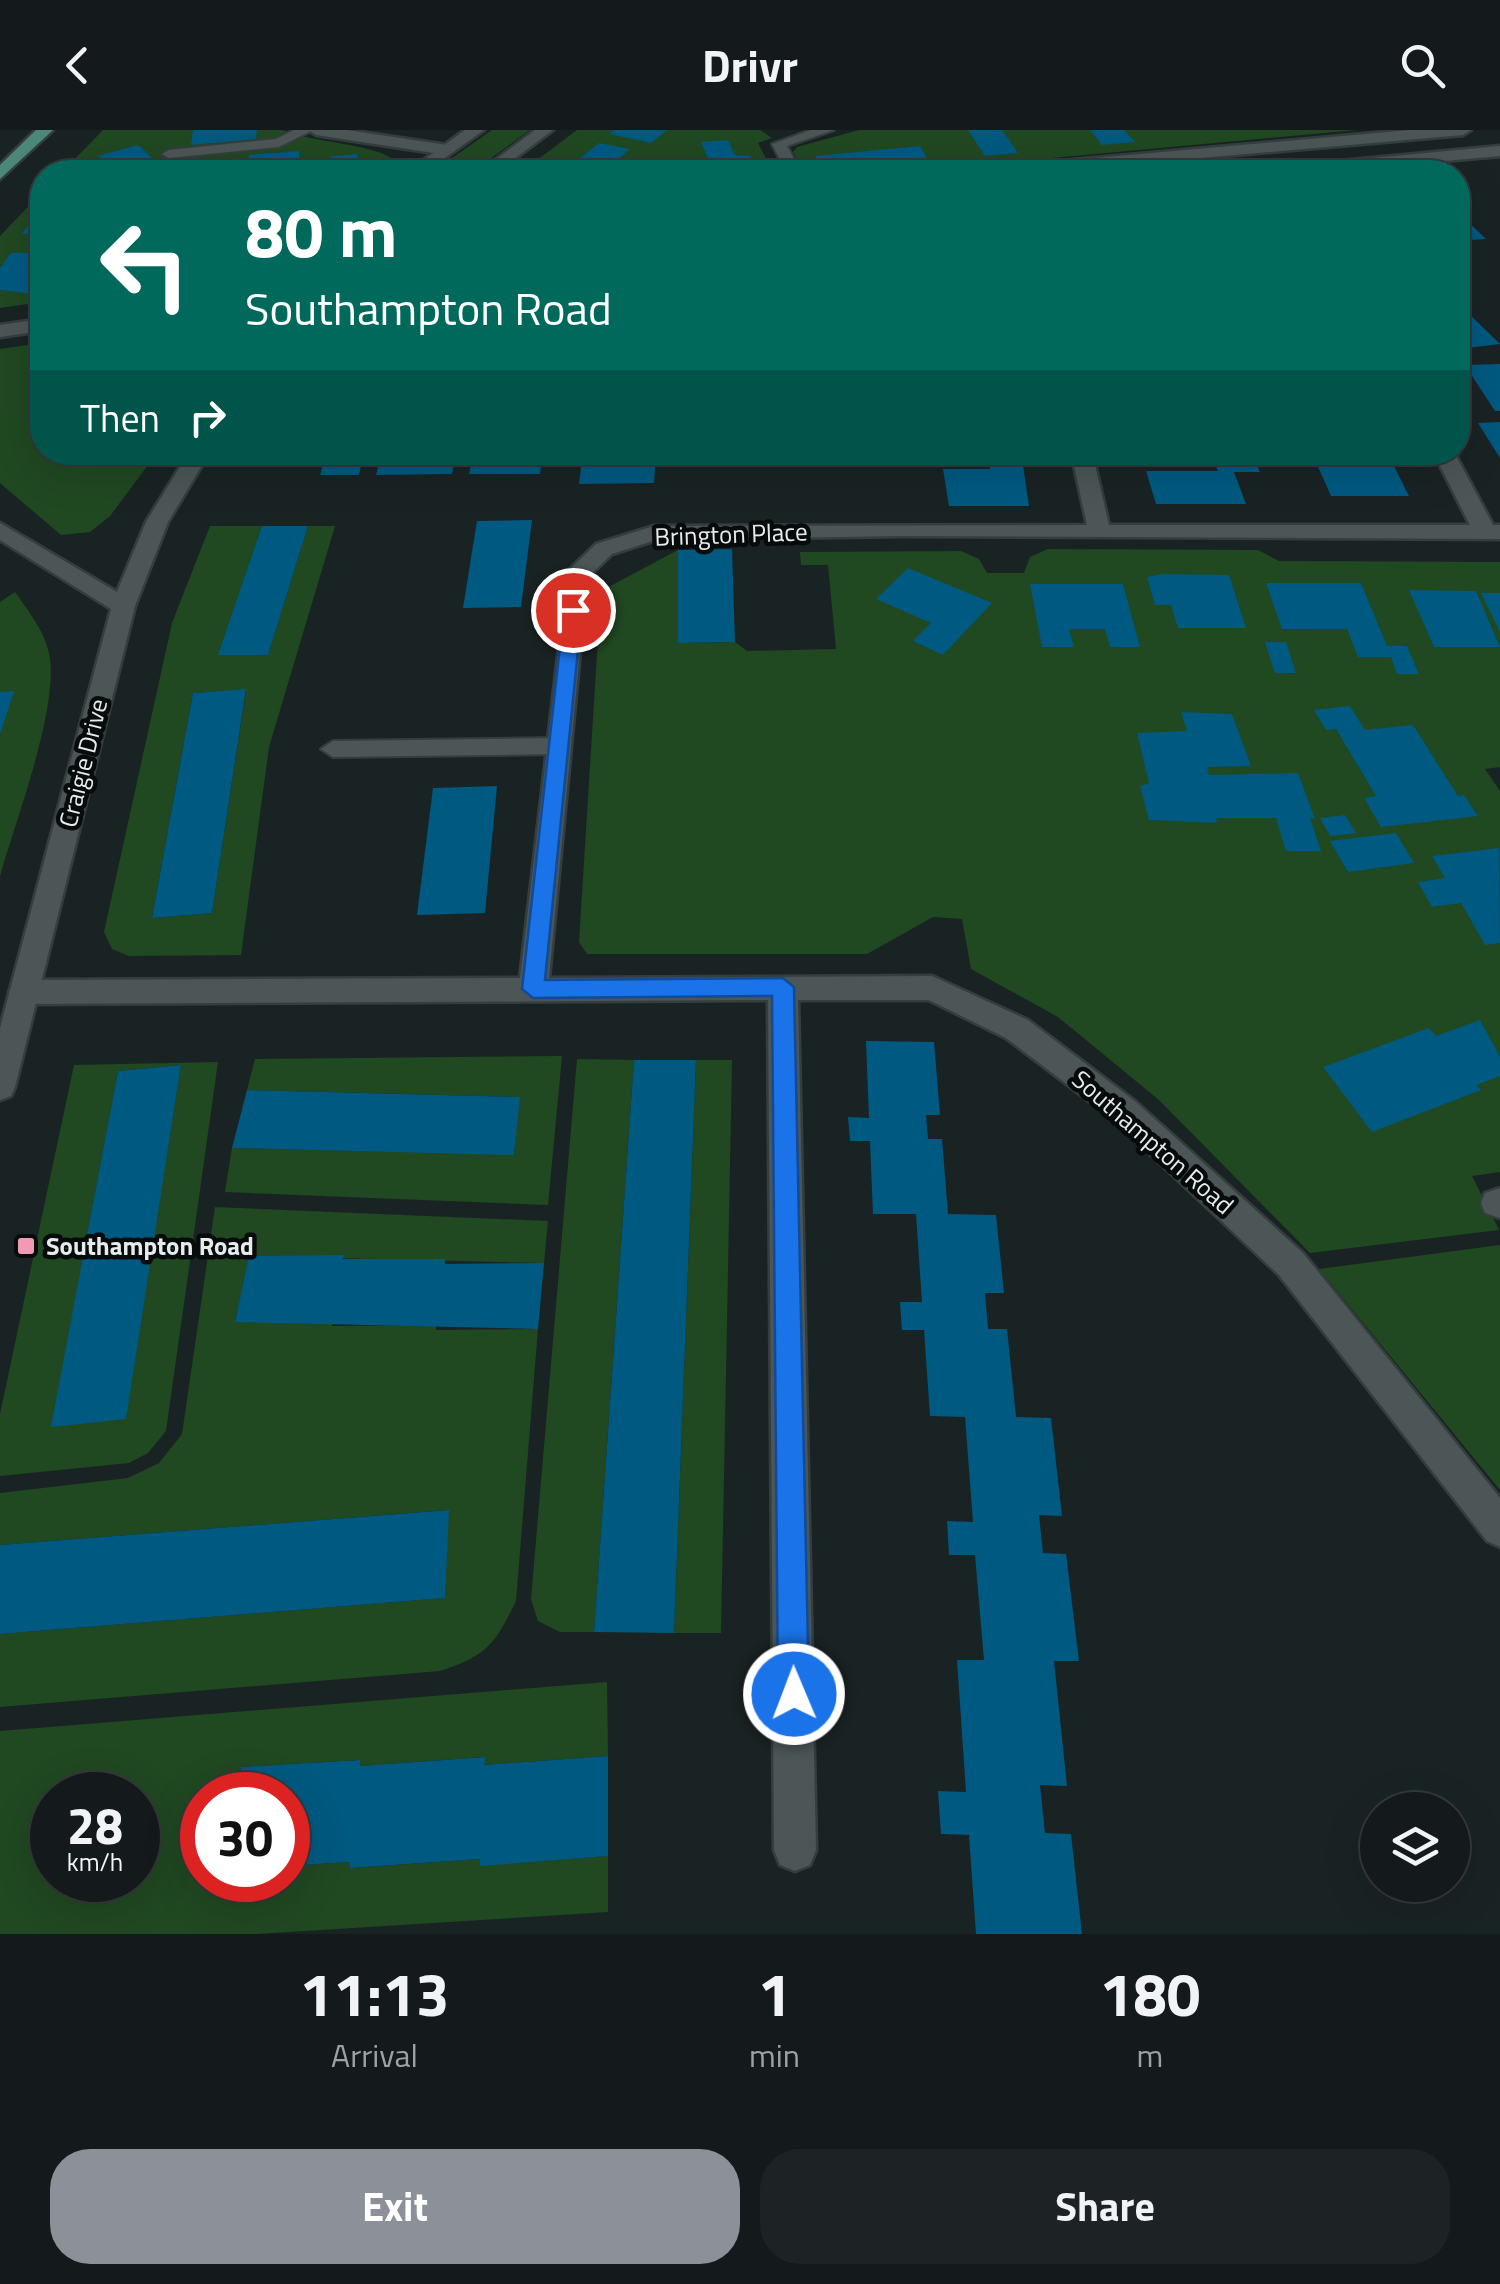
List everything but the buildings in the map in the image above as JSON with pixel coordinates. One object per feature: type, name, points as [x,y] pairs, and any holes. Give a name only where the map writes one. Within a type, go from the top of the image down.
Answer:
[{"type":"main road","points":[[0,174],[45,130]]},
{"type":"street","points":[[316,130],[446,150]]},
{"type":"street","points":[[432,160],[476,130]]},
{"type":"street","points":[[503,160],[545,130]]},
{"type":"street","points":[[1128,160],[1464,130]]},
{"type":"street","points":[[1405,160],[1500,151]]},
{"type":"street","points":[[0,331],[30,327]]},
{"type":"street","name":"Craigie Drive","points":[[0,1087],[123,606],[158,522],[192,465]]},
{"type":"street","points":[[1083,465],[1099,531]]},
{"type":"street","name":"Brington Place","points":[[1451,465],[1492,532]]},
{"type":"street","points":[[0,530],[123,606]]},
{"type":"street","name":"Brington Place","points":[[533,989],[576,576],[604,549],[654,532],[1492,532]]},
{"type":"street","points":[[783,987],[795,1850]]},
{"type":"street","name":"Southampton Road","points":[[24,992],[932,988],[1017,1029],[1125,1110],[1291,1264],[1500,1528]]},
{"type":"lane","points":[[170,154],[279,143],[306,130]]},
{"type":"lane","points":[[787,160],[779,144],[826,130]]},
{"type":"lane","points":[[333,748],[558,746]]},
{"type":"green space","points":[[103,130],[283,130],[378,152],[393,160],[74,160]]},
{"type":"green space","points":[[492,130],[530,130],[489,160],[449,160]]},
{"type":"green space","points":[[577,130],[760,130],[772,138],[758,143],[767,160],[537,160]]},
{"type":"green space","points":[[859,130],[1356,130],[1029,160],[797,160],[793,152],[797,147]]},
{"type":"green space","points":[[30,205],[30,304],[0,308],[0,236]]},
{"type":"green space","points":[[30,345],[30,465],[148,465],[110,516],[90,532],[61,535],[0,483],[0,349]]},
{"type":"green space","points":[[210,526],[262,526],[219,655],[268,654],[308,526],[335,526],[269,747],[241,955],[129,956],[112,949],[104,932],[172,623]],"holes":[[[246,690],[212,913],[152,918],[193,693]]]},
{"type":"green space","points":[[1048,549],[1258,550],[1279,561],[1500,562],[1500,767],[1485,769],[1500,791],[1500,1172],[1472,1176],[1499,1230],[1310,1253],[1159,1100],[1058,1017],[971,969],[962,919],[933,917],[867,954],[587,954],[579,942],[601,591],[678,550],[678,643],[735,642],[747,651],[836,649],[828,565],[801,565],[800,552],[961,551],[979,559],[987,573],[1024,573],[1030,557]]},
{"type":"green space","points":[[15,592],[45,641],[51,681],[41,736],[0,876],[0,602]]},
{"type":"green space","points":[[562,1056],[548,1205],[225,1192],[232,1148],[514,1154],[519,1097],[247,1090],[255,1059]]},
{"type":"green space","points":[[577,1059],[634,1060],[594,1632],[560,1632],[538,1621],[531,1599]]},
{"type":"green space","points":[[696,1060],[732,1060],[721,1633],[674,1633]]},
{"type":"green space","points":[[218,1062],[166,1431],[148,1453],[129,1463],[0,1476],[0,1414],[74,1065]],"holes":[[[181,1065],[155,1227],[52,1427],[118,1071]]]},
{"type":"green space","points":[[215,1207],[548,1221],[544,1263],[250,1256],[235,1321],[332,1321],[332,1326],[436,1325],[436,1330],[538,1329],[516,1601],[488,1646],[469,1660],[440,1671],[0,1707],[0,1634],[444,1598],[448,1510],[0,1545],[0,1493],[128,1478],[159,1463],[182,1434]]},
{"type":"green space","points":[[1500,1245],[1500,1490],[1319,1269]]},
{"type":"green space","points":[[607,1682],[608,1756],[484,1765],[485,1757],[360,1766],[359,1760],[241,1767],[240,1772],[180,1772],[180,1902],[310,1902],[310,1865],[350,1862],[351,1868],[480,1859],[481,1865],[608,1856],[608,1912],[256,1934],[0,1934],[0,1731]]},
{"type":"place","name":"Southampton Road","points":[[26,1246]]},
{"type":"route","points":[[573,610],[533,989],[783,987],[794,1694]]}]
